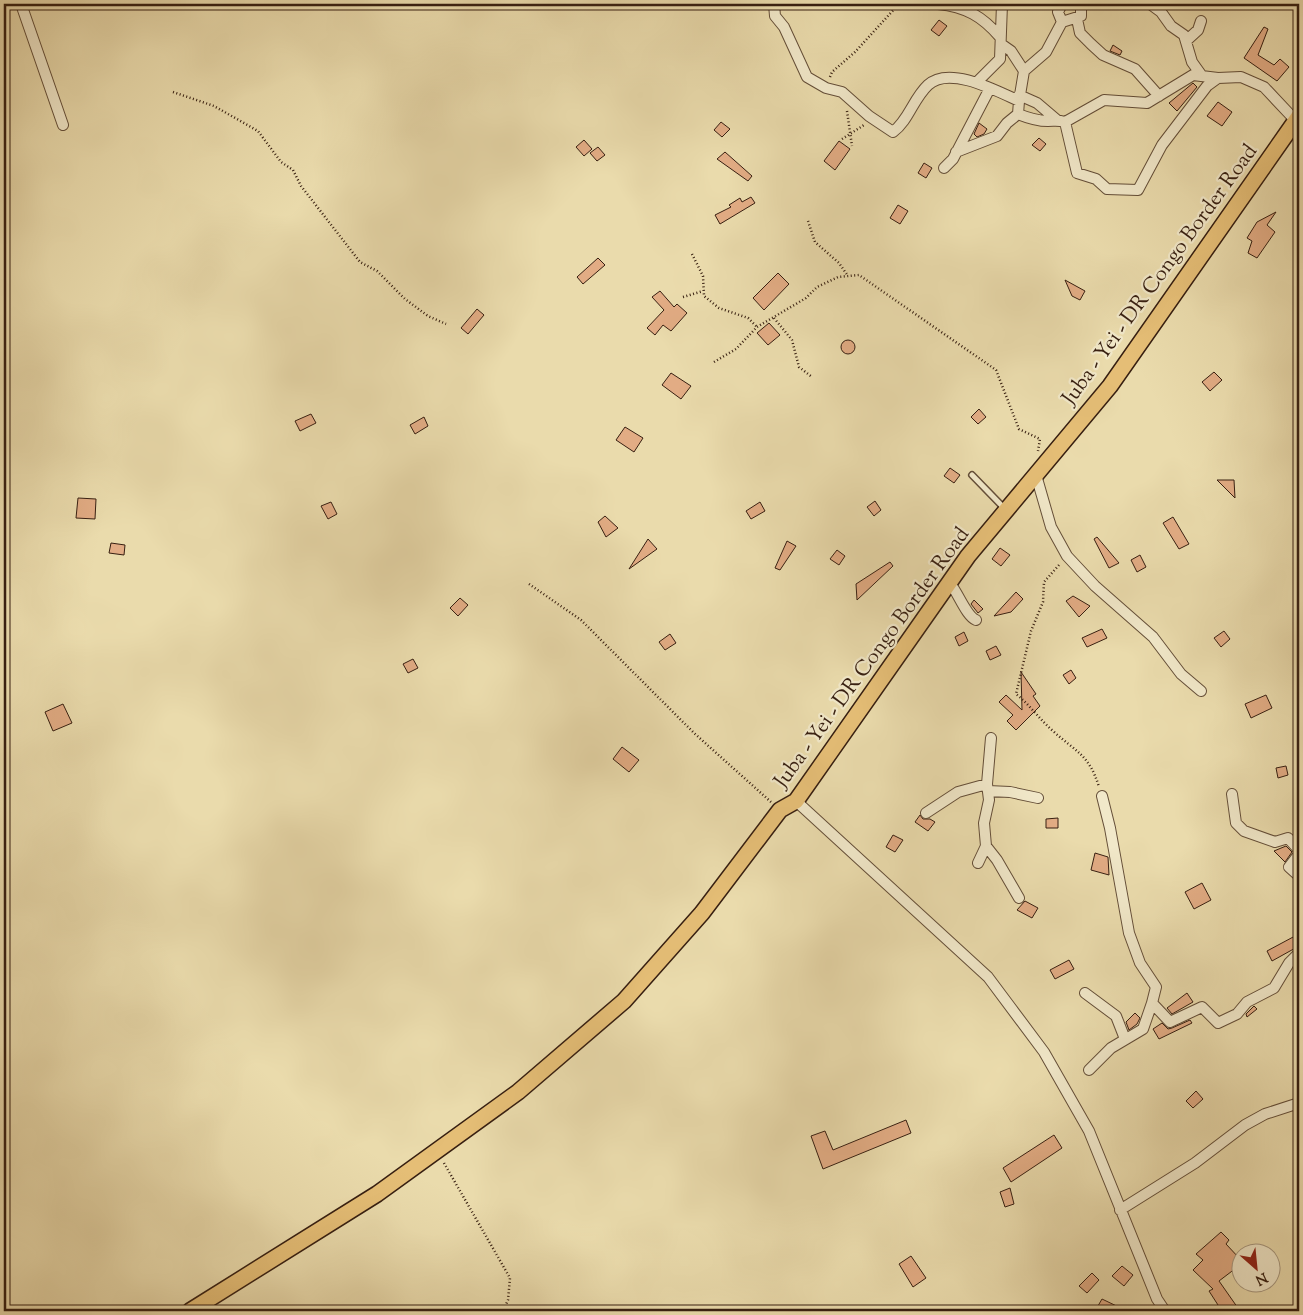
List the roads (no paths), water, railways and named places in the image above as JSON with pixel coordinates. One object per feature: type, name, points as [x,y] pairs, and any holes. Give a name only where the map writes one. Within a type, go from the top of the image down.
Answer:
[{"type":"main road","name":"Juba - Yei - DR Congo Border Road","points":[[190,1311],[377,1194],[518,1092],[624,1001],[702,913],[780,810],[796,801],[968,556],[1110,386],[1298,119]]},
{"type":"street","points":[[21,4],[63,125]]},
{"type":"street","points":[[774,4],[775,16],[784,27],[807,77],[826,88],[842,92],[869,116],[893,132],[900,126],[928,84],[946,77],[977,82],[1037,103],[1061,121],[1077,173],[1096,179],[1107,189],[1138,190],[1153,158],[1162,145],[1207,86],[1218,78]]},
{"type":"street","points":[[938,4],[959,6],[985,19],[1011,51],[1024,71]]},
{"type":"street","points":[[977,82],[1000,59],[1002,4]]},
{"type":"street","points":[[956,152],[997,136],[1007,123],[1018,114],[1024,71],[1046,52],[1062,22],[1058,12],[1062,4]]},
{"type":"street","points":[[1062,22],[1077,19],[1081,16],[1081,4]]},
{"type":"street","points":[[1150,4],[1161,12],[1171,26],[1184,35],[1192,62],[1202,76]]},
{"type":"street","points":[[1077,19],[1080,33],[1091,44],[1103,55],[1135,69],[1159,96]]},
{"type":"street","points":[[1186,41],[1198,30],[1202,21]]},
{"type":"street","points":[[1018,114],[1050,122],[1061,121],[1104,100],[1146,103],[1193,75],[1218,78],[1241,77],[1264,88],[1298,119]]},
{"type":"street","points":[[944,168],[956,152],[990,88]]},
{"type":"street","points":[[1036,475],[1051,527],[1067,556],[1095,586],[1153,637],[1181,674],[1201,692]]},
{"type":"street","points":[[949,582],[960,595],[967,612],[976,620]]},
{"type":"street","points":[[978,863],[986,846],[984,824],[989,800],[987,788],[991,738]]},
{"type":"street","points":[[926,813],[958,792],[987,788],[1038,798]]},
{"type":"street","points":[[1232,794],[1236,823],[1244,831],[1275,842],[1288,838],[1299,850]]},
{"type":"street","points":[[1089,1070],[1111,1048],[1143,1029],[1156,987],[1140,963],[1129,933],[1110,828],[1102,796]]},
{"type":"street","points":[[796,801],[988,976],[1044,1052],[1089,1131],[1120,1210],[1165,1311]]},
{"type":"street","points":[[986,846],[997,860],[1019,898]]},
{"type":"street","points":[[1299,854],[1289,867],[1299,876]]},
{"type":"street","points":[[1152,1002],[1170,1022],[1202,1007],[1218,1023],[1237,1014],[1247,1002],[1274,988],[1289,963],[1299,954]]},
{"type":"street","points":[[1085,993],[1116,1016],[1125,1039]]},
{"type":"street","points":[[1120,1210],[1195,1163],[1246,1125],[1265,1114],[1299,1103]]},
{"type":"lane","points":[[972,475],[1006,510]]}]
